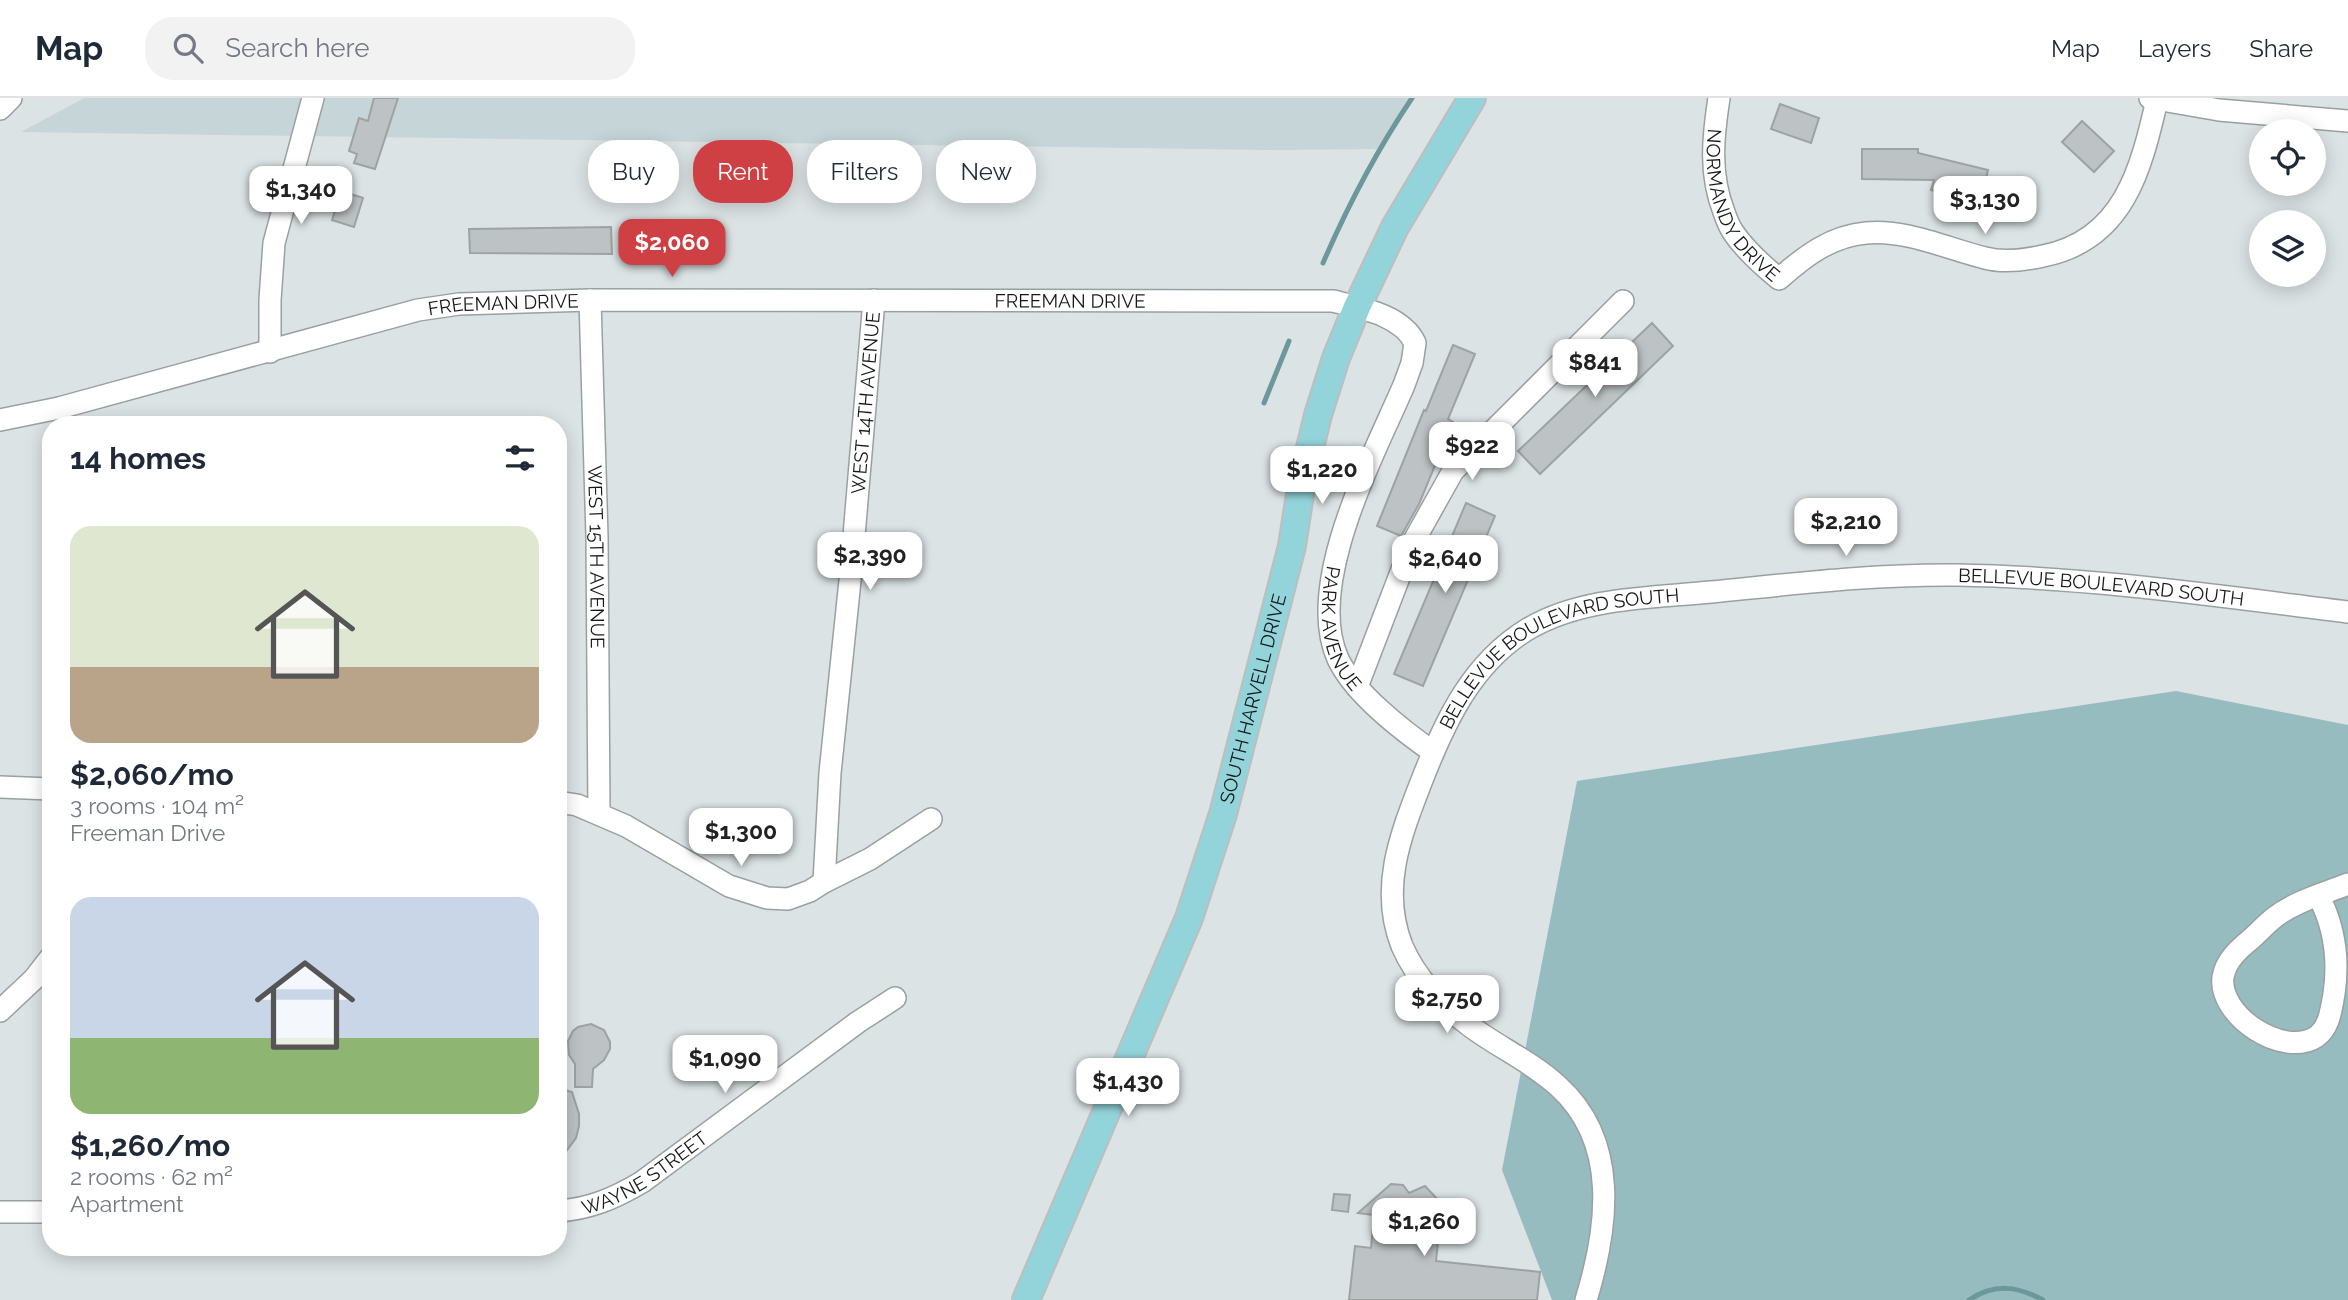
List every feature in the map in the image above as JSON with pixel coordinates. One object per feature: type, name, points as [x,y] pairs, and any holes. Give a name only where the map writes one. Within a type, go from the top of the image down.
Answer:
[{"type":"main road","name":"SOUTH HARVELL DRIVE","points":[[1026,1300],[1189,918],[1215,840],[1292,546],[1302,481],[1318,415],[1336,358],[1395,227],[1472,98]]},
{"type":"street","points":[[0,109],[11,98]]},
{"type":"street","points":[[270,352],[274,243],[313,98]]},
{"type":"street","name":"NORMANDY DRIVE","points":[[1719,98],[1713,134],[1713,167],[1718,196],[1731,230],[1759,262],[1779,279],[1804,257],[1834,240],[1867,233],[1900,234],[1990,259],[2025,260],[2058,253],[2084,241],[2115,214],[2133,184],[2147,144],[2154,99]]},
{"type":"street","points":[[2154,99],[2219,110],[2348,121]]},
{"type":"street","name":"FREEMAN DRIVE","points":[[0,420],[59,408],[418,310],[459,304],[590,300],[1333,301],[1357,307]]},
{"type":"street","name":"WEST 15TH AVENUE","points":[[590,300],[597,537],[599,814]]},
{"type":"street","name":"WEST 14TH AVENUE","points":[[824,881],[830,773],[874,300]]},
{"type":"street","points":[[1357,687],[1411,546],[1453,471],[1623,301]]},
{"type":"street","name":"PARK AVENUE","points":[[1357,307],[1392,320],[1404,328],[1415,343],[1412,363],[1350,512],[1336,562],[1329,619],[1332,641],[1339,660],[1357,687],[1408,734],[1433,752]]},
{"type":"street","name":"BELLEVUE BOULEVARD SOUTH","points":[[1586,1300],[1598,1261],[1605,1202],[1599,1154],[1586,1121],[1558,1086],[1484,1037],[1429,990],[1408,958],[1396,926],[1392,900],[1393,868],[1400,838],[1433,752],[1461,695],[1476,674],[1502,649],[1545,620],[1580,608],[1622,600],[1849,578],[1958,575],[2094,583],[2348,612]]},
{"type":"street","points":[[0,786],[42,788]]},
{"type":"street","points":[[567,803],[578,805],[626,826],[729,886],[767,898],[788,899],[810,891],[824,881],[870,859],[931,819]]},
{"type":"street","points":[[2318,895],[2327,912],[2336,954],[2336,983],[2327,1025],[2318,1036],[2306,1042],[2274,1040],[2260,1034],[2231,1004],[2224,990],[2223,977],[2228,964],[2237,950],[2274,917],[2295,904],[2318,895],[2348,884]]},
{"type":"street","points":[[0,1011],[42,969]]},
{"type":"street","name":"WAYNE STREET","points":[[567,1210],[592,1206],[615,1198],[642,1182],[858,1022],[895,998]]},
{"type":"street","points":[[0,1212],[42,1212]]},
{"type":"shaded area","points":[[84,98],[1415,98],[1380,149],[1036,147],[1036,140],[936,140],[936,145],[922,145],[922,140],[807,140],[807,143],[793,143],[793,140],[693,142],[21,132]]},
{"type":"shaded area","points":[[2176,691],[2348,725],[2348,1300],[1552,1300],[1502,1170],[1577,781]]},
{"type":"building","points":[[374,98],[398,98],[375,169],[354,163],[357,154],[349,151],[359,118],[368,121]]},
{"type":"building","points":[[1780,104],[1819,118],[1811,143],[1771,129]]},
{"type":"building","points":[[2082,121],[2114,151],[2094,172],[2062,142]]},
{"type":"building","points":[[1862,149],[1918,149],[1918,153],[1988,170],[1981,202],[1931,190],[1934,180],[1862,179]]},
{"type":"building","points":[[341,191],[363,198],[354,227],[332,220]]},
{"type":"building","points":[[611,227],[612,254],[470,253],[469,229]]},
{"type":"building","points":[[1652,323],[1673,346],[1540,474],[1518,451]]},
{"type":"building","points":[[1453,345],[1475,354],[1448,419],[1453,422],[1419,504],[1401,536],[1377,526]]},
{"type":"building","points":[[1466,503],[1495,516],[1423,686],[1394,674]]},
{"type":"building","points":[[591,1024],[604,1030],[610,1042],[610,1049],[604,1060],[593,1069],[592,1087],[575,1087],[575,1064],[569,1055],[568,1041],[578,1027]]},
{"type":"building","points":[[567,1091],[572,1092],[579,1114],[576,1138],[567,1150]]},
{"type":"building","points":[[1391,1184],[1403,1185],[1409,1193],[1425,1186],[1442,1204],[1436,1261],[1540,1272],[1537,1300],[1349,1300],[1355,1246],[1371,1248],[1374,1215],[1358,1213]]},
{"type":"building","points":[[1334,1194],[1350,1195],[1348,1212],[1332,1210]]},
{"type":"waterway","points":[[1323,263],[1364,178],[1412,98]]},
{"type":"waterway","points":[[1264,403],[1289,341]]},
{"type":"waterway","points":[[1969,1300],[1988,1291],[2006,1288],[2043,1300]]}]
